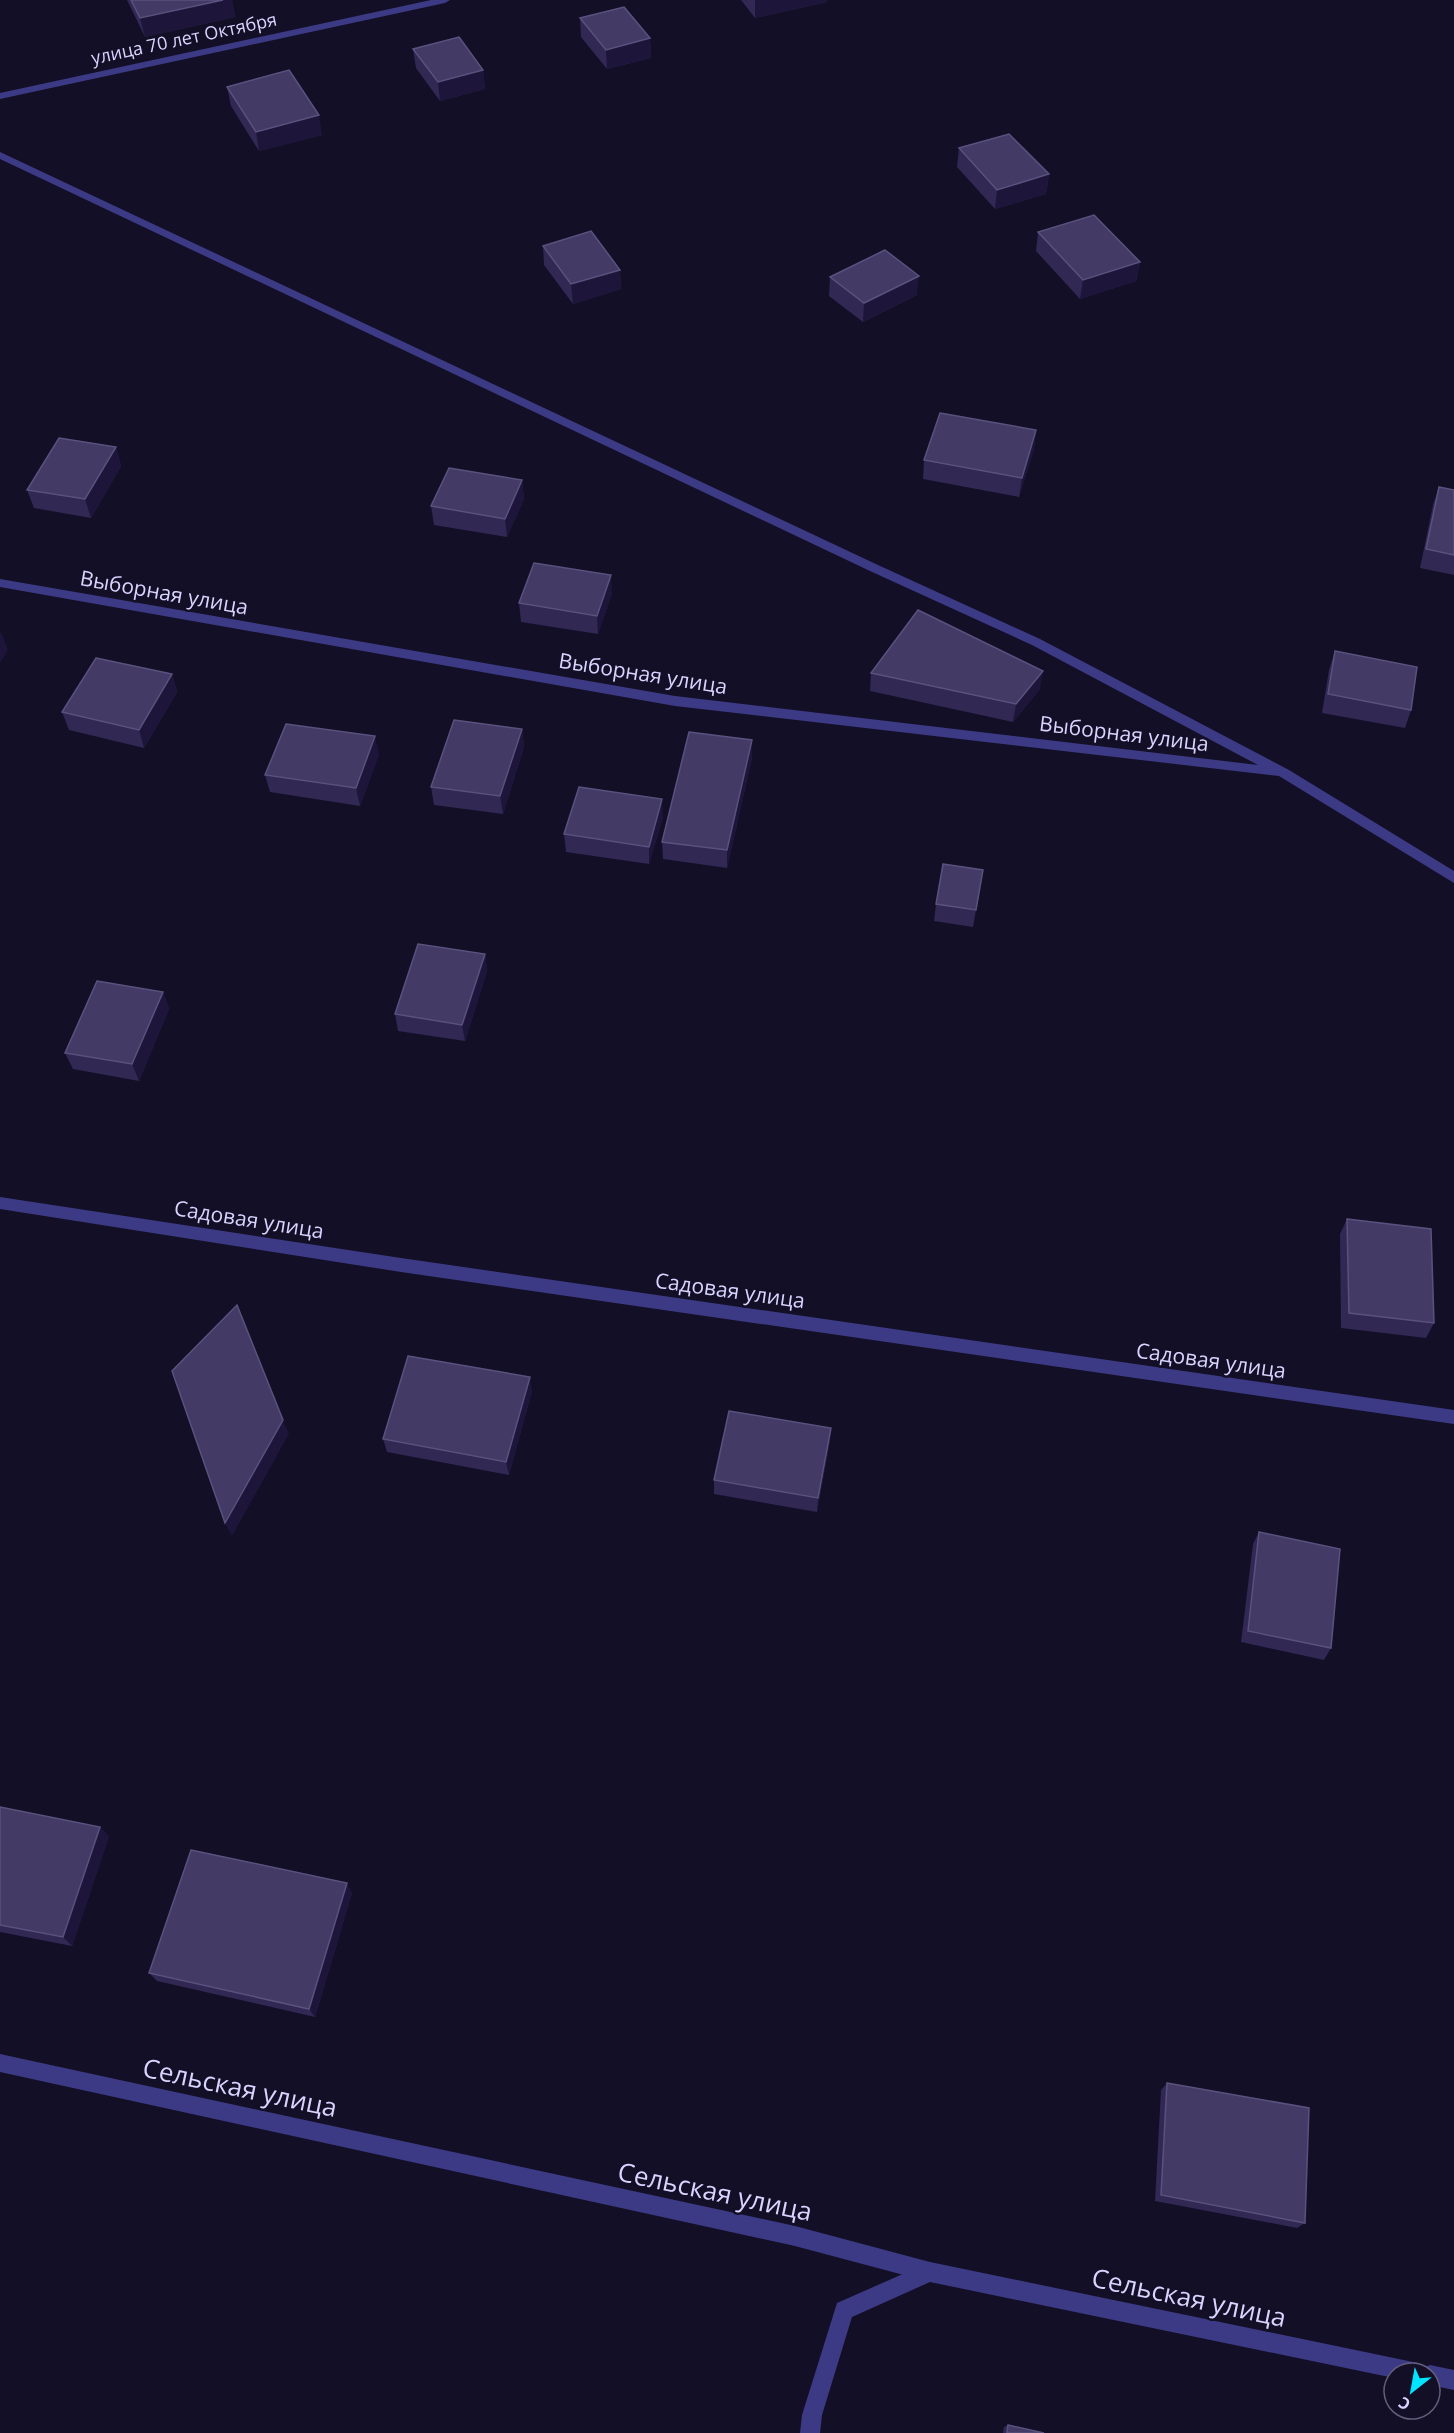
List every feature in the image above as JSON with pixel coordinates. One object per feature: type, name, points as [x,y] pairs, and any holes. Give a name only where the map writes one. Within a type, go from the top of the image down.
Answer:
[{"type":"street","name":"улица 70 лет Октября","points":[[0,96],[445,0]]},
{"type":"street","points":[[0,154],[874,568],[1036,642],[1284,773],[1454,878]]},
{"type":"street","name":"Выборная улица","points":[[0,583],[675,701],[1284,773]]},
{"type":"street","name":"Садовая улица","points":[[0,1203],[425,1268],[1454,1417]]},
{"type":"street","name":"Сельская улица","points":[[0,2063],[795,2236],[930,2272],[1382,2366]]},
{"type":"street","points":[[810,2433],[812,2415],[844,2310],[930,2272]]},
{"type":"building","points":[[131,0],[223,0],[140,18]]},
{"type":"building","points":[[624,7],[650,38],[606,50],[580,18]]},
{"type":"building","points":[[459,37],[483,70],[438,82],[413,49]]},
{"type":"building","points":[[289,70],[319,115],[256,132],[227,87]]},
{"type":"building","points":[[1009,134],[1049,174],[997,190],[959,148]]},
{"type":"building","points":[[1094,215],[1140,262],[1083,280],[1038,232]]},
{"type":"building","points":[[591,231],[620,270],[571,284],[543,246]]},
{"type":"building","points":[[885,250],[919,276],[864,303],[830,277]]},
{"type":"building","points":[[940,413],[1036,430],[1022,478],[924,460]]},
{"type":"building","points":[[59,438],[116,447],[85,499],[27,490]]},
{"type":"building","points":[[449,468],[522,480],[505,519],[431,506]]},
{"type":"building","points":[[1439,487],[1454,490],[1454,555],[1426,549]]},
{"type":"building","points":[[534,563],[611,575],[597,616],[519,603]]},
{"type":"building","points":[[918,610],[1043,671],[1016,704],[871,673]]},
{"type":"building","points":[[1335,651],[1417,667],[1411,710],[1328,694]]},
{"type":"building","points":[[96,658],[172,674],[139,730],[62,712]]},
{"type":"building","points":[[454,720],[522,729],[500,796],[431,787]]},
{"type":"building","points":[[286,724],[375,736],[356,788],[265,775]]},
{"type":"building","points":[[689,732],[752,740],[727,850],[662,842]]},
{"type":"building","points":[[579,787],[662,799],[649,847],[564,834]]},
{"type":"building","points":[[943,864],[983,870],[976,910],[936,904]]},
{"type":"building","points":[[418,944],[485,954],[462,1025],[395,1014]]},
{"type":"building","points":[[97,981],[163,992],[132,1064],[65,1053]]},
{"type":"building","points":[[1347,1219],[1431,1229],[1434,1323],[1349,1313]]},
{"type":"building","points":[[237,1305],[283,1420],[225,1523],[172,1371]]},
{"type":"building","points":[[408,1356],[530,1377],[506,1462],[383,1439]]},
{"type":"building","points":[[729,1411],[831,1428],[818,1498],[714,1480]]},
{"type":"building","points":[[1259,1532],[1340,1549],[1331,1648],[1248,1631]]},
{"type":"building","points":[[0,1807],[100,1827],[63,1937],[0,1925]]},
{"type":"building","points":[[191,1850],[347,1883],[309,2009],[149,1973]]},
{"type":"building","points":[[1167,2083],[1309,2108],[1305,2223],[1161,2195]]},
{"type":"building","points":[[1008,2425],[1044,2433],[1007,2433]]}]
